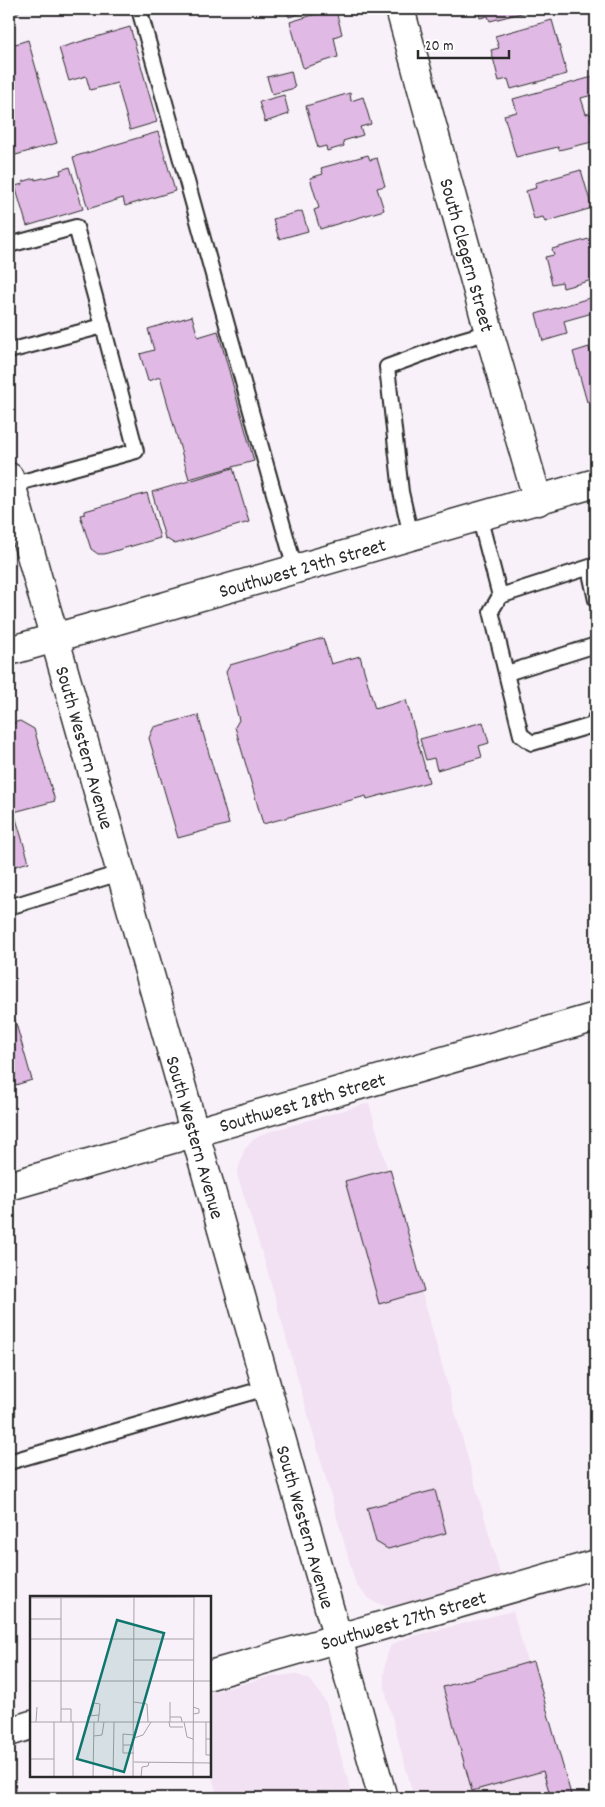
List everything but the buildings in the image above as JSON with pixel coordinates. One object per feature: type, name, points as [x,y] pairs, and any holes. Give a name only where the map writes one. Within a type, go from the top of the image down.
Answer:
[{"type":"main road","name":"South Clegern Street","points":[[400,9],[489,332],[538,501]]},
{"type":"main road","name":"South Western Avenue","points":[[10,481],[383,1798]]},
{"type":"main road","name":"Southwest 29th Street","points":[[9,651],[596,483]]},
{"type":"main road","name":"Southwest 28th Street","points":[[9,1186],[596,1017]]},
{"type":"main road","name":"Southwest 27th Street","points":[[211,1675],[596,1564]]},
{"type":"main road","points":[[9,1732],[30,1725]]},
{"type":"lane","points":[[139,9],[295,569]]},
{"type":"lane","points":[[9,245],[76,227],[136,451],[10,481]]},
{"type":"lane","points":[[9,351],[104,326]]},
{"type":"lane","points":[[411,536],[400,492],[387,367],[458,341],[489,332]]},
{"type":"lane","points":[[479,516],[500,596]]},
{"type":"lane","points":[[596,600],[593,566],[500,596],[491,611],[521,735],[532,742],[593,725],[596,717]]},
{"type":"lane","points":[[507,673],[596,645]]},
{"type":"lane","points":[[9,907],[120,873]]},
{"type":"lane","points":[[9,1462],[266,1388]]},
{"type":"shaded area","points":[[369,1103],[501,1577],[399,1606],[385,1606],[372,1601],[356,1585],[266,1266],[237,1174],[244,1150],[253,1140],[265,1133]]},
{"type":"shaded area","points":[[513,1611],[565,1798],[414,1798],[387,1699],[384,1680],[387,1655],[391,1645],[406,1638]]},
{"type":"shaded area","points":[[294,1674],[309,1679],[318,1690],[326,1703],[353,1798],[218,1798],[211,1773],[211,1693],[265,1678]]}]
